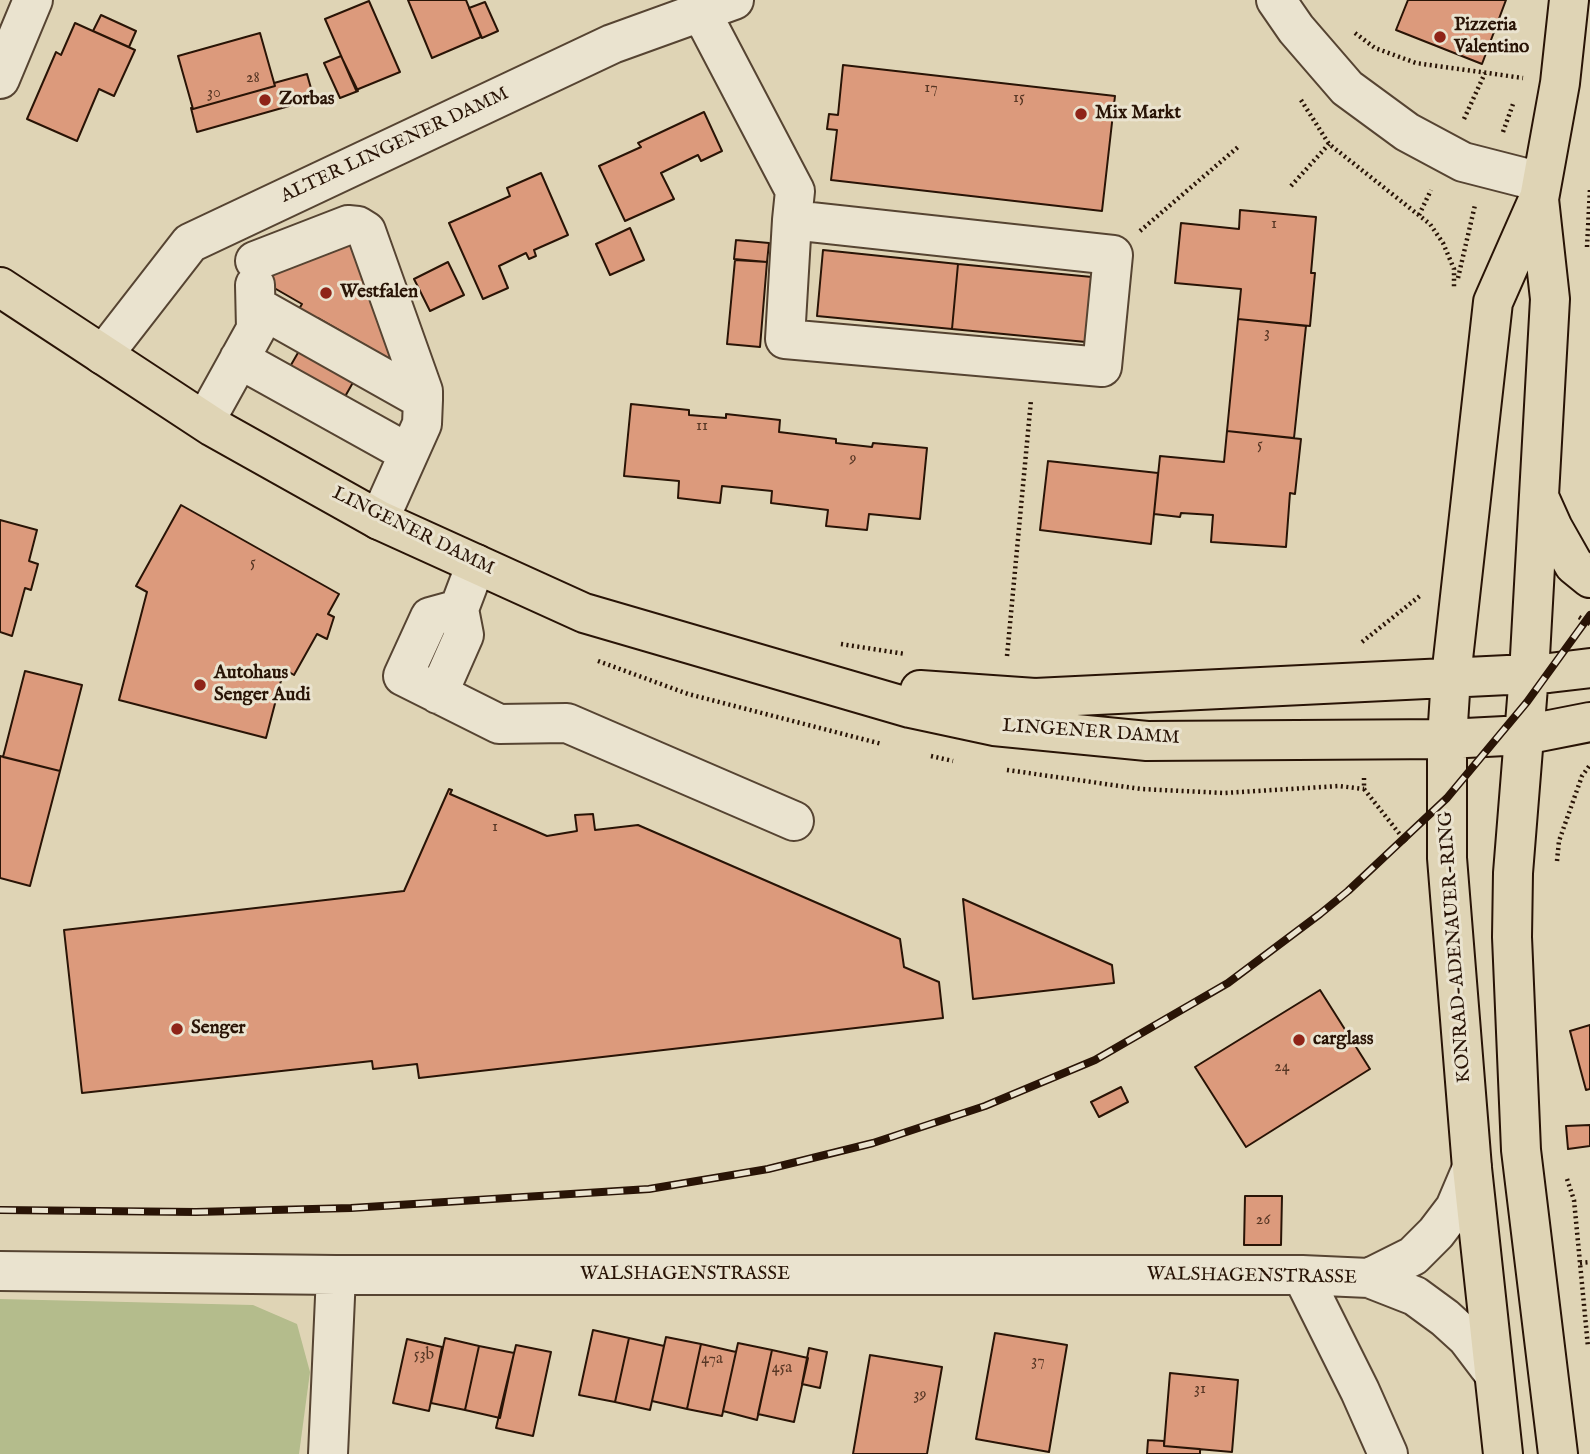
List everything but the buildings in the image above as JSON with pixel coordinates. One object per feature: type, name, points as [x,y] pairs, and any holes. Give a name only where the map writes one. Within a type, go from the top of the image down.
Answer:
[{"type":"main road","name":"KONRAD-ADENAUER-RING","points":[[1503,1454],[1472,1168],[1447,858],[1447,739],[1451,677],[1493,302],[1540,191],[1560,83],[1569,0]]},
{"type":"main road","name":"KONRAD-ADENAUER-RING","points":[[1540,191],[1550,299],[1511,937],[1521,1136],[1558,1454]]},
{"type":"main road","name":"LINGENER DAMM","points":[[0,286],[205,421],[379,520],[584,613],[910,708],[994,726],[1147,741],[1447,739],[1524,735],[1590,722]]},
{"type":"main road","points":[[1539,497],[1574,565],[1590,578]]},
{"type":"main road","name":"LINGENER DAMM","points":[[823,683],[1035,698],[1529,674],[1590,668]]},
{"type":"street","points":[[0,79],[33,0]]},
{"type":"street","points":[[1276,0],[1296,29],[1347,88],[1407,132],[1463,162],[1540,191]]},
{"type":"street","points":[[718,6],[795,191],[792,220],[785,339],[1102,367],[1113,255],[792,220]]},
{"type":"street","name":"ALTER LINGENER DAMM","points":[[103,355],[190,243],[612,44],[718,6]]},
{"type":"street","points":[[205,421],[250,334],[255,261],[242,218]]},
{"type":"street","points":[[255,261],[348,225],[359,226],[366,231],[422,391],[417,428],[379,520]]},
{"type":"street","points":[[250,334],[417,428]]},
{"type":"street","points":[[250,334],[417,428]]},
{"type":"street","points":[[438,694],[464,635],[459,609],[476,564]]},
{"type":"street","points":[[459,609],[429,617],[403,676],[499,724],[568,723],[794,821]]},
{"type":"street","name":"WALSHAGENSTRASSE","points":[[1369,1278],[1413,1256],[1436,1233],[1455,1208],[1472,1168]]},
{"type":"street","name":"WALSHAGENSTRASSE","points":[[0,1271],[336,1275],[1302,1275],[1369,1278],[1415,1296],[1445,1318],[1466,1338],[1492,1371]]},
{"type":"street","points":[[328,1454],[336,1275]]},
{"type":"street","points":[[1302,1275],[1388,1454]]},
{"type":"path","points":[[1353,32],[1375,48],[1416,63],[1523,78]]},
{"type":"path","points":[[1474,97],[1485,73]]},
{"type":"path","points":[[1294,88],[1329,144],[1430,224],[1443,243],[1454,270],[1454,298]]},
{"type":"path","points":[[1291,186],[1329,144]]},
{"type":"path","points":[[1113,255],[1238,147]]},
{"type":"path","points":[[1006,666],[1035,361]]},
{"type":"path","points":[[1360,644],[1425,593]]},
{"type":"path","points":[[828,642],[907,654]]},
{"type":"path","points":[[1557,865],[1559,841],[1582,776],[1590,765]]},
{"type":"path","points":[[1566,1175],[1574,1200],[1589,1356]]},
{"type":"path","points":[[1581,1263],[1590,1262]]},
{"type":"green space","points":[[0,1299],[253,1305],[297,1324],[310,1372],[299,1454],[0,1454]]},
{"type":"railway","points":[[0,1210],[196,1212],[351,1208],[649,1189],[768,1169],[873,1143],[985,1106],[1095,1060],[1228,983],[1320,914],[1447,798],[1527,702],[1590,615]]},
{"type":"place","name":"Pizzeria Valentino","points":[[1440,37]]},
{"type":"place","name":"Zorbas","points":[[265,100]]},
{"type":"place","name":"Mix Markt","points":[[1081,114]]},
{"type":"place","name":"Westfalen","points":[[326,293]]},
{"type":"place","name":"Autohaus Senger Audi","points":[[200,685]]},
{"type":"place","name":"Senger","points":[[177,1029]]},
{"type":"place","name":"carglass","points":[[1299,1040]]}]
